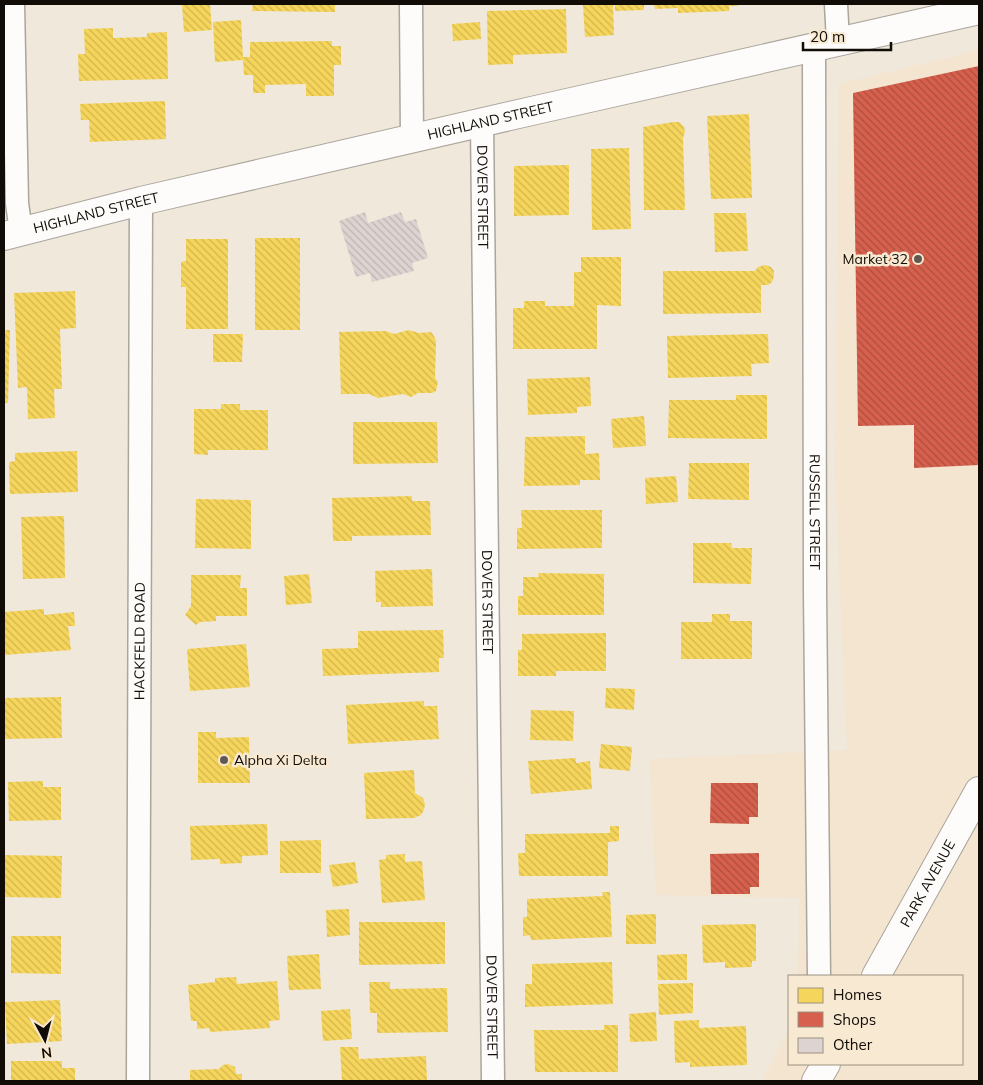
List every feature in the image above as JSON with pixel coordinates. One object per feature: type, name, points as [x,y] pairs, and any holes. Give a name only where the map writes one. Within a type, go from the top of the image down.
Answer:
[{"type":"main road","name":"HIGHLAND STREET","points":[[13,234],[141,201],[412,138],[979,10]]},
{"type":"main road","name":"PARK AVENUE","points":[[877,975],[979,791]]},
{"type":"street","points":[[13,4],[17,203],[13,234]]},
{"type":"street","points":[[411,4],[412,138]]},
{"type":"street","name":"RUSSELL STREET","points":[[819,975],[814,592],[826,45],[836,4]]},
{"type":"street","name":"DOVER STREET","points":[[482,123],[493,1081]]},
{"type":"street","name":"HACKFELD ROAD","points":[[138,1081],[141,201]]},
{"type":"shaded area","points":[[979,50],[979,1081],[762,1081],[788,1032],[788,1065],[963,1065],[963,975],[798,975],[799,898],[656,895],[650,759],[847,750],[835,470],[839,84]]},
{"type":"building: Homes","points":[[210,4],[212,30],[184,32],[182,5]]},
{"type":"building: Homes","points":[[253,4],[335,4],[335,12],[252,11]]},
{"type":"building: Homes","points":[[613,4],[614,35],[585,37],[583,5]]},
{"type":"building: Homes","points":[[615,4],[644,4],[644,10],[615,11]]},
{"type":"building: Homes","points":[[654,4],[738,4],[738,6],[729,6],[729,11],[678,13],[678,8],[655,9]]},
{"type":"building: Homes","points":[[566,9],[567,53],[513,55],[513,64],[488,65],[487,11]]},
{"type":"building: Homes","points":[[241,20],[243,57],[250,57],[250,42],[332,41],[332,46],[341,46],[341,65],[334,65],[334,96],[306,96],[306,84],[265,85],[265,93],[253,93],[253,75],[244,75],[243,60],[215,62],[213,22]]},
{"type":"building: Homes","points":[[480,22],[481,39],[453,41],[452,24]]},
{"type":"building: Homes","points":[[113,28],[113,38],[147,37],[147,33],[167,32],[168,79],[79,81],[78,54],[85,54],[84,29]]},
{"type":"building: Homes","points":[[165,101],[166,139],[90,142],[89,120],[81,120],[80,104]]},
{"type":"building: Homes","points":[[749,114],[752,198],[711,199],[707,116]]},
{"type":"building: Homes","points":[[679,122],[684,127],[685,132],[683,138],[685,210],[644,210],[643,127]]},
{"type":"building: Homes","points":[[629,148],[631,229],[592,230],[591,149]]},
{"type":"building: Homes","points":[[569,165],[569,215],[514,216],[514,166]]},
{"type":"building: Homes","points":[[714,213],[746,213],[748,251],[715,252]]},
{"type":"building: Homes","points":[[255,238],[300,238],[300,330],[255,330]]},
{"type":"building: Homes","points":[[186,239],[228,239],[228,329],[186,329],[186,287],[181,287],[181,262],[186,261]]},
{"type":"building: Homes","points":[[581,257],[621,257],[621,306],[597,305],[597,349],[513,349],[513,308],[524,308],[524,301],[545,301],[545,306],[574,306],[574,272],[581,272]]},
{"type":"building: Homes","points":[[765,265],[771,267],[774,271],[774,276],[772,282],[768,285],[761,285],[761,313],[663,314],[663,271],[755,271],[758,267]]},
{"type":"building: Homes","points":[[75,291],[76,328],[60,329],[62,389],[54,389],[55,418],[28,419],[27,387],[18,388],[14,293]]},
{"type":"building: Homes","points":[[4,330],[10,330],[8,403],[4,403]]},
{"type":"building: Homes","points":[[409,330],[419,333],[431,332],[434,336],[436,341],[435,378],[438,382],[436,391],[432,393],[418,393],[411,397],[403,394],[378,398],[369,394],[341,394],[339,332],[386,331],[394,334]]},
{"type":"building: Homes","points":[[213,334],[243,334],[242,362],[213,362]]},
{"type":"building: Homes","points":[[768,334],[769,363],[751,364],[752,376],[668,378],[667,336]]},
{"type":"building: Homes","points":[[590,377],[591,406],[577,407],[577,413],[528,415],[527,379]]},
{"type":"building: Homes","points":[[736,395],[767,395],[767,439],[668,438],[669,400],[736,400]]},
{"type":"building: Homes","points":[[221,404],[240,404],[240,410],[268,410],[268,450],[208,450],[208,455],[194,454],[194,409],[221,409]]},
{"type":"building: Homes","points":[[644,416],[646,446],[613,448],[611,419]]},
{"type":"building: Homes","points":[[353,422],[437,422],[438,463],[353,464]]},
{"type":"building: Homes","points":[[585,436],[585,454],[599,453],[600,480],[580,480],[580,485],[524,486],[525,437]]},
{"type":"building: Homes","points":[[77,451],[78,492],[10,494],[9,462],[15,461],[15,453]]},
{"type":"building: Homes","points":[[689,463],[749,463],[749,500],[688,499]]},
{"type":"building: Homes","points":[[676,476],[678,502],[646,504],[645,478]]},
{"type":"building: Homes","points":[[412,496],[412,501],[430,501],[431,535],[352,536],[352,541],[333,541],[332,498]]},
{"type":"building: Homes","points":[[196,499],[251,500],[251,549],[195,548]]},
{"type":"building: Homes","points":[[521,510],[602,510],[602,548],[517,549],[517,528],[522,528]]},
{"type":"building: Homes","points":[[64,516],[65,578],[23,579],[21,517]]},
{"type":"building: Homes","points":[[693,543],[731,543],[732,548],[752,548],[751,584],[693,583]]},
{"type":"building: Homes","points":[[432,569],[433,606],[381,607],[381,602],[376,602],[375,571]]},
{"type":"building: Homes","points":[[538,573],[604,574],[604,615],[518,615],[518,596],[523,596],[523,577],[539,577]]},
{"type":"building: Homes","points":[[309,574],[312,603],[286,605],[284,576]]},
{"type":"building: Homes","points":[[191,575],[241,575],[240,588],[247,588],[247,616],[216,616],[216,621],[200,622],[196,625],[185,615],[191,606]]},
{"type":"building: Homes","points":[[44,609],[44,615],[74,612],[75,626],[68,626],[71,650],[4,655],[4,612]]},
{"type":"building: Homes","points":[[712,614],[730,614],[730,621],[752,621],[752,659],[681,659],[681,622],[712,622]]},
{"type":"building: Homes","points":[[443,630],[444,658],[439,658],[439,672],[323,676],[322,649],[358,648],[358,631]]},
{"type":"building: Homes","points":[[606,633],[606,671],[556,671],[556,676],[518,676],[518,650],[522,650],[522,634]]},
{"type":"building: Homes","points":[[246,644],[250,687],[190,691],[187,649]]},
{"type":"building: Homes","points":[[606,688],[635,689],[634,710],[605,708]]},
{"type":"building: Homes","points":[[61,697],[62,738],[4,739],[4,698]]},
{"type":"building: Homes","points":[[424,701],[424,706],[437,706],[439,739],[348,744],[346,705]]},
{"type":"building: Homes","points":[[531,710],[574,711],[573,741],[530,740]]},
{"type":"building: Homes","name":"Alpha Xi Delta","points":[[198,732],[216,732],[216,738],[249,737],[250,783],[198,783]]},
{"type":"building: Homes","points":[[601,744],[632,747],[630,771],[599,768]]},
{"type":"building: Homes","points":[[576,758],[576,763],[590,761],[592,789],[531,794],[528,761]]},
{"type":"building: Homes","points":[[414,770],[415,793],[423,798],[425,804],[421,815],[414,818],[366,819],[364,773]]},
{"type":"building: Homes","points":[[43,781],[43,787],[61,787],[61,820],[9,821],[8,782]]},
{"type":"building: Homes","points":[[267,824],[268,855],[242,856],[242,863],[220,864],[220,859],[191,860],[190,826]]},
{"type":"building: Homes","points":[[610,826],[619,826],[619,841],[608,842],[608,876],[519,876],[518,853],[525,853],[525,834],[610,833]]},
{"type":"building: Homes","points":[[321,840],[321,873],[280,873],[280,841]]},
{"type":"building: Homes","points":[[405,854],[405,862],[422,861],[425,900],[382,903],[379,860],[386,859],[386,855]]},
{"type":"building: Homes","points":[[4,855],[62,856],[61,898],[4,897]]},
{"type":"building: Homes","points":[[355,862],[358,883],[333,887],[329,865]]},
{"type":"building: Homes","points":[[602,892],[610,892],[612,937],[531,940],[530,935],[523,936],[523,917],[527,917],[527,899],[603,896]]},
{"type":"building: Homes","points":[[349,909],[350,935],[327,937],[326,910]]},
{"type":"building: Homes","points":[[656,914],[656,944],[626,944],[626,915]]},
{"type":"building: Homes","points":[[359,922],[445,922],[445,964],[359,965]]},
{"type":"building: Homes","points":[[756,924],[756,961],[752,961],[752,967],[725,968],[725,962],[703,963],[702,925]]},
{"type":"building: Homes","points":[[11,936],[61,936],[61,974],[11,973]]},
{"type":"building: Homes","points":[[319,954],[321,989],[289,990],[287,956]]},
{"type":"building: Homes","points":[[687,954],[687,980],[658,980],[657,955]]},
{"type":"building: Homes","points":[[612,962],[613,1004],[525,1007],[525,984],[532,984],[532,964]]},
{"type":"building: Homes","points":[[236,977],[237,984],[277,981],[280,1020],[269,1021],[270,1028],[210,1032],[209,1028],[197,1029],[197,1021],[191,1021],[188,985],[215,982],[215,978]]},
{"type":"building: Homes","points":[[369,982],[390,982],[390,989],[447,988],[448,1032],[377,1033],[377,1013],[370,1013]]},
{"type":"building: Homes","points":[[693,983],[693,1013],[659,1015],[658,984]]},
{"type":"building: Homes","points":[[60,1000],[62,1041],[7,1044],[5,1002]]},
{"type":"building: Homes","points":[[350,1009],[352,1039],[323,1041],[321,1011]]},
{"type":"building: Homes","points":[[656,1012],[657,1041],[630,1042],[629,1014]]},
{"type":"building: Homes","points":[[699,1020],[699,1028],[746,1026],[747,1065],[690,1067],[690,1062],[675,1063],[674,1021]]},
{"type":"building: Homes","points":[[604,1025],[618,1025],[618,1072],[535,1072],[534,1030],[604,1030]]},
{"type":"building: Homes","points":[[340,1047],[358,1047],[359,1059],[426,1056],[427,1081],[342,1081]]},
{"type":"building: Homes","points":[[11,1061],[62,1061],[62,1068],[75,1068],[75,1081],[11,1081]]},
{"type":"building: Homes","points":[[228,1064],[235,1067],[236,1074],[242,1074],[242,1081],[190,1081],[190,1070],[219,1069],[223,1065]]},
{"type":"building: Shops","name":"Market 32","points":[[979,66],[979,465],[914,468],[914,425],[858,426],[853,93]]},
{"type":"building: Shops","points":[[711,783],[758,783],[758,817],[749,817],[749,824],[710,823]]},
{"type":"building: Shops","points":[[759,853],[759,887],[750,887],[750,894],[711,894],[710,854]]},
{"type":"building: Other","points":[[365,212],[368,223],[401,212],[405,222],[416,219],[428,258],[412,263],[414,271],[372,282],[370,273],[356,277],[339,221]]},
{"type":"place","name":"Market 32","points":[[918,259]]},
{"type":"place","name":"Alpha Xi Delta","points":[[224,760]]}]
